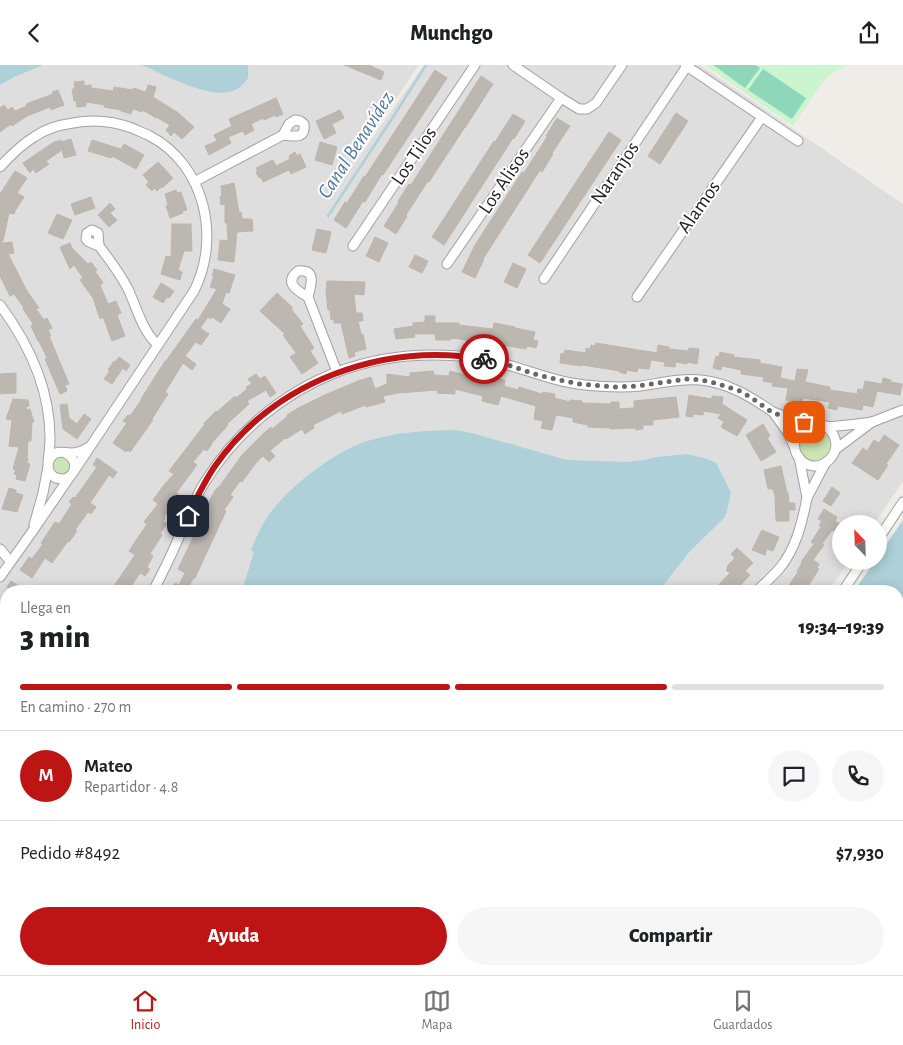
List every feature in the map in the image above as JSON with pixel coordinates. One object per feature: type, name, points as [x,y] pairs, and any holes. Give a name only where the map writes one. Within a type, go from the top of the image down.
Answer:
[{"type":"street","name":"Los Tilos","points":[[352,246],[475,65]]},
{"type":"street","points":[[513,65],[579,109],[587,109],[596,103],[622,65]]},
{"type":"street","points":[[686,66],[798,141]]},
{"type":"street","name":"Naranjos","points":[[544,279],[686,66]]},
{"type":"street","name":"Los Alisos","points":[[447,264],[561,98]]},
{"type":"street","name":"Alamos","points":[[637,297],[762,117]]},
{"type":"street","points":[[0,167],[34,136],[63,125],[97,120],[124,125],[149,135],[169,150],[179,161],[194,182],[207,223],[205,259],[202,273],[194,291],[73,473],[0,577]]},
{"type":"street","points":[[194,182],[283,135]]},
{"type":"street","points":[[99,246],[127,288],[149,335],[158,345]]},
{"type":"street","points":[[308,297],[337,372]]},
{"type":"street","points":[[0,305],[24,341],[44,393],[50,437],[48,464],[43,493],[32,532]]},
{"type":"street","points":[[156,585],[172,554],[196,497],[216,465],[245,431],[273,408],[307,387],[337,372],[383,359],[452,355],[496,361],[557,379],[588,385],[638,386],[687,379],[729,386],[752,398],[773,413],[788,433],[802,469],[807,498]]},
{"type":"street","points":[[794,446],[798,433],[807,425],[854,425],[872,422],[903,410]]},
{"type":"street","points":[[773,413],[814,424]]},
{"type":"street","points":[[836,449],[872,422]]},
{"type":"street","points":[[798,457],[808,464],[820,465],[834,455],[836,449],[835,436],[826,426]]},
{"type":"street","points":[[50,437],[63,453],[72,458],[74,462],[73,473],[68,477],[59,479],[51,474],[48,464],[53,455],[63,453],[77,452],[90,446]]},
{"type":"street","points":[[763,585],[779,569],[791,551],[799,531],[807,498],[826,462]]},
{"type":"street","points":[[888,524],[903,502]]},
{"type":"street","points":[[0,549],[10,561]]},
{"type":"street","points":[[847,585],[857,570]]},
{"type":"shaded area","points":[[0,65],[419,65],[317,216],[424,65],[700,65],[903,204],[903,481],[880,515],[832,515],[832,570],[843,570],[833,585],[0,585]]},
{"type":"green space","points":[[705,65],[849,65],[832,73],[822,83],[793,126]]},
{"type":"green space","points":[[713,65],[756,65],[760,68],[745,88]]},
{"type":"green space","points":[[763,69],[806,98],[792,119],[748,90]]},
{"type":"green space","points":[[818,428],[824,429],[834,443],[828,459],[812,463],[802,455],[799,445],[805,434]]},
{"type":"green space","points":[[61,457],[67,460],[70,466],[67,472],[61,475],[55,472],[52,466],[55,460]]},
{"type":"water","points":[[0,65],[43,65],[0,85]]},
{"type":"water","points":[[140,65],[248,65],[248,78],[237,89],[228,92],[217,92],[192,87]]},
{"type":"water","points":[[421,431],[462,431],[567,460],[626,462],[687,454],[707,459],[716,463],[731,492],[727,511],[724,518],[690,551],[664,585],[244,585],[254,552],[251,550],[265,520],[300,482],[329,460],[358,445],[381,437]]},
{"type":"water","points":[[903,520],[903,585],[858,585],[869,570],[888,570],[888,542]]},
{"type":"building","points":[[344,65],[369,65],[384,72],[381,80]]},
{"type":"building","points":[[435,70],[447,78],[346,228],[334,220],[345,202],[347,203],[365,177]]},
{"type":"building","points":[[481,76],[493,84],[406,215],[396,234],[384,226],[398,201],[409,184],[411,185]]},
{"type":"building","points":[[84,81],[84,86],[91,85],[91,88],[113,91],[114,87],[133,90],[133,88],[146,92],[148,85],[156,87],[153,97],[177,112],[194,127],[182,139],[174,132],[171,136],[166,130],[170,125],[143,110],[142,112],[133,109],[131,114],[104,107],[105,105],[86,102],[86,106],[77,107],[72,89],[75,89],[74,82]]},
{"type":"building","points":[[58,90],[64,105],[51,110],[50,107],[27,116],[0,132],[0,108],[4,105],[8,110],[12,107],[15,111]]},
{"type":"building","points":[[276,98],[283,114],[264,120],[263,118],[251,124],[254,130],[245,135],[243,131],[228,137],[231,143],[209,155],[205,146],[217,141],[214,135],[232,126],[229,119]]},
{"type":"building","points":[[340,110],[344,118],[332,124],[336,133],[324,139],[316,121]]},
{"type":"building","points":[[676,113],[688,121],[660,164],[648,156]]},
{"type":"building","points":[[513,114],[525,121],[444,245],[432,237]]},
{"type":"building","points":[[557,118],[570,126],[542,172],[540,170],[483,259],[475,278],[462,272],[475,245],[522,172],[524,173]]},
{"type":"building","points":[[609,132],[621,140],[540,263],[528,255]]},
{"type":"building","points":[[71,139],[76,155],[64,158],[62,150],[46,161],[49,164],[36,173],[33,169],[30,173],[23,163],[54,142]]},
{"type":"building","points":[[92,140],[121,149],[124,144],[144,155],[136,169],[112,156],[111,158],[88,151]]},
{"type":"building","points":[[320,142],[337,147],[332,165],[315,160]]},
{"type":"building","points":[[295,152],[297,156],[300,154],[306,167],[291,174],[289,170],[263,182],[261,177],[259,178],[256,168],[273,160],[276,166],[290,159],[289,156]]},
{"type":"building","points":[[158,162],[173,178],[162,188],[162,186],[157,191],[154,188],[152,191],[146,185],[149,182],[143,175]]},
{"type":"building","points":[[15,171],[27,178],[17,193],[24,197],[14,214],[9,213],[3,241],[1,241],[2,243],[12,242],[14,253],[8,254],[27,291],[39,308],[36,309],[44,320],[47,318],[52,328],[48,330],[51,336],[49,336],[69,384],[65,385],[67,391],[60,394],[45,359],[47,358],[31,326],[33,324],[14,294],[10,296],[0,276],[0,194]]},
{"type":"building","points":[[234,183],[239,212],[241,212],[242,219],[252,219],[253,231],[237,232],[234,262],[218,260],[220,240],[228,241],[227,223],[225,223],[225,204],[221,205],[221,186]]},
{"type":"building","points":[[176,190],[177,193],[181,192],[187,210],[170,218],[165,194]]},
{"type":"building","points":[[91,197],[95,208],[75,215],[71,204]]},
{"type":"building","points":[[110,203],[115,209],[110,213],[117,220],[109,227],[98,215]]},
{"type":"building","points":[[57,214],[72,220],[63,239],[48,233]]},
{"type":"building","points":[[172,224],[191,224],[192,251],[184,251],[178,270],[182,272],[180,280],[161,274],[166,256],[171,257]]},
{"type":"building","points":[[317,229],[331,232],[326,253],[312,250]]},
{"type":"building","points":[[375,237],[388,243],[379,262],[366,256]]},
{"type":"building","points":[[70,243],[72,248],[88,264],[91,262],[97,270],[95,271],[103,283],[100,285],[108,304],[116,301],[121,313],[117,315],[125,336],[112,341],[103,317],[100,319],[93,298],[80,280],[83,278],[74,265],[70,269],[60,247]]},
{"type":"building","points":[[415,255],[428,261],[422,273],[409,267]]},
{"type":"building","points":[[513,263],[526,269],[517,288],[504,282]]},
{"type":"building","points":[[214,269],[235,275],[229,293],[226,292],[222,304],[230,309],[221,323],[212,317],[211,319],[208,317],[200,328],[209,334],[201,345],[196,342],[185,356],[196,364],[192,370],[183,363],[165,392],[168,394],[153,420],[130,452],[128,450],[126,452],[113,443],[127,423],[123,421],[128,415],[130,416],[165,361],[196,319],[198,320],[217,289],[210,287],[214,276],[212,276]]},
{"type":"building","points":[[327,281],[365,282],[364,295],[354,294],[356,313],[362,313],[363,321],[358,321],[366,349],[354,352],[355,356],[349,358],[341,323],[334,323],[334,319],[331,320],[330,310],[328,310]]},
{"type":"building","points":[[161,283],[174,291],[163,303],[153,297]]},
{"type":"building","points":[[277,293],[293,308],[291,309],[303,324],[300,326],[314,348],[310,351],[318,363],[302,374],[290,357],[296,353],[283,335],[285,334],[260,311]]},
{"type":"building","points":[[425,316],[435,316],[435,323],[459,323],[459,325],[493,329],[494,323],[515,327],[535,332],[533,340],[538,341],[536,348],[527,346],[526,349],[451,338],[451,340],[436,340],[435,334],[414,334],[415,337],[396,339],[394,329],[413,326],[413,323],[425,322]]},
{"type":"building","points":[[596,343],[657,353],[658,345],[669,347],[669,349],[688,351],[689,348],[699,349],[697,364],[676,362],[675,367],[664,366],[665,362],[651,360],[649,369],[638,368],[637,372],[627,370],[626,374],[620,371],[560,363],[561,353],[564,354],[565,350],[586,353],[586,348],[590,349],[591,345],[595,346]]},
{"type":"building","points":[[720,352],[734,355],[733,357],[760,360],[760,363],[782,367],[780,378],[795,381],[797,369],[808,370],[805,382],[830,387],[830,390],[857,394],[858,389],[863,390],[865,381],[882,384],[883,378],[902,384],[900,395],[877,391],[873,407],[863,405],[862,410],[838,406],[837,410],[828,408],[830,402],[803,398],[802,402],[786,400],[788,388],[772,386],[773,383],[763,381],[764,377],[741,374],[741,370],[722,366],[721,370],[713,368],[716,356],[719,357]]},
{"type":"building","points":[[119,357],[130,365],[126,371],[123,368],[112,384],[104,379],[114,361]]},
{"type":"building","points":[[433,371],[434,375],[449,376],[450,371],[487,381],[489,375],[505,380],[504,386],[518,390],[519,387],[542,394],[543,392],[555,394],[554,398],[570,402],[570,400],[582,401],[582,403],[611,404],[611,402],[619,402],[619,409],[634,408],[634,401],[676,397],[679,417],[653,420],[653,425],[643,425],[643,429],[636,430],[636,428],[610,429],[588,427],[588,425],[573,422],[573,418],[556,415],[552,430],[541,428],[543,421],[534,419],[536,406],[501,396],[498,405],[482,401],[483,396],[455,389],[455,394],[437,393],[438,390],[383,396],[385,402],[366,407],[366,405],[342,414],[341,411],[313,425],[314,428],[305,434],[302,429],[285,438],[270,451],[275,456],[269,462],[263,456],[230,495],[233,497],[224,510],[226,511],[195,578],[190,585],[179,585],[185,573],[178,569],[214,492],[242,455],[264,433],[300,407],[358,381],[371,377],[375,389],[387,384],[387,374],[410,377],[410,373]]},
{"type":"building","points":[[16,373],[16,393],[0,394],[0,374]]},
{"type":"building","points":[[256,374],[260,379],[265,376],[276,393],[270,397],[266,390],[247,401],[249,404],[227,424],[207,451],[204,449],[193,462],[197,465],[176,493],[179,495],[164,517],[163,521],[167,524],[160,533],[162,535],[150,554],[153,556],[147,567],[150,569],[145,576],[140,573],[132,585],[115,585],[135,555],[129,551],[147,524],[144,522],[158,504],[153,500],[174,474],[169,471],[204,423],[216,411],[235,396],[236,398],[247,389],[246,387],[252,384],[248,379]]},
{"type":"building","points":[[689,395],[712,399],[712,396],[723,397],[722,404],[747,420],[737,436],[721,427],[724,422],[718,418],[721,414],[704,411],[703,415],[693,414],[693,417],[686,416]]},
{"type":"building","points":[[13,399],[28,400],[29,406],[26,407],[27,410],[30,409],[34,422],[32,422],[31,441],[28,441],[27,463],[30,464],[25,481],[16,479],[17,475],[14,474],[16,470],[13,469],[19,447],[9,446],[12,420],[6,419]]},
{"type":"building","points":[[67,404],[69,418],[77,424],[84,414],[91,419],[77,439],[63,429],[60,405]]},
{"type":"building","points":[[763,424],[770,436],[767,438],[776,452],[761,461],[746,435]]},
{"type":"building","points":[[884,435],[899,445],[878,480],[852,463],[863,448],[867,451],[874,440],[879,443]]},
{"type":"building","points":[[97,458],[117,472],[113,478],[109,475],[90,503],[96,507],[91,514],[88,512],[69,542],[52,563],[45,558],[32,578],[20,570],[29,557],[32,559],[43,544],[41,543],[55,522],[59,524],[72,504],[69,502],[73,497],[75,498],[97,467],[93,465]]},
{"type":"building","points":[[781,466],[789,503],[795,503],[795,510],[789,510],[789,521],[776,521],[775,496],[773,489],[768,489],[764,470]]},
{"type":"building","points":[[832,487],[840,493],[831,506],[823,501]]},
{"type":"building","points":[[9,488],[23,495],[17,512],[2,509]]},
{"type":"building","points":[[824,509],[834,515],[832,515],[832,530],[813,560],[819,564],[817,568],[819,569],[809,585],[789,585],[798,572],[801,562],[814,544],[811,542],[821,527],[819,525],[822,521],[818,519]]},
{"type":"building","points":[[762,530],[779,537],[773,551],[767,549],[765,555],[752,550]]},
{"type":"building","points":[[737,548],[753,563],[745,571],[750,575],[741,585],[719,585],[730,573],[726,570],[727,566],[735,558],[731,554]]},
{"type":"building","points":[[11,581],[17,585],[8,585]]},
{"type":"waterway","name":"Canal Benavídez","points":[[328,216],[426,65]]},
{"type":"way so far","points":[[484,359],[520,368],[538,375],[578,384],[597,386],[638,386],[687,379],[702,380],[729,386],[752,398],[773,413],[804,422]]},
{"type":"route","points":[[188,516],[196,497],[216,465],[245,431],[266,413],[307,387],[337,372],[383,359],[452,355],[484,359]]}]
